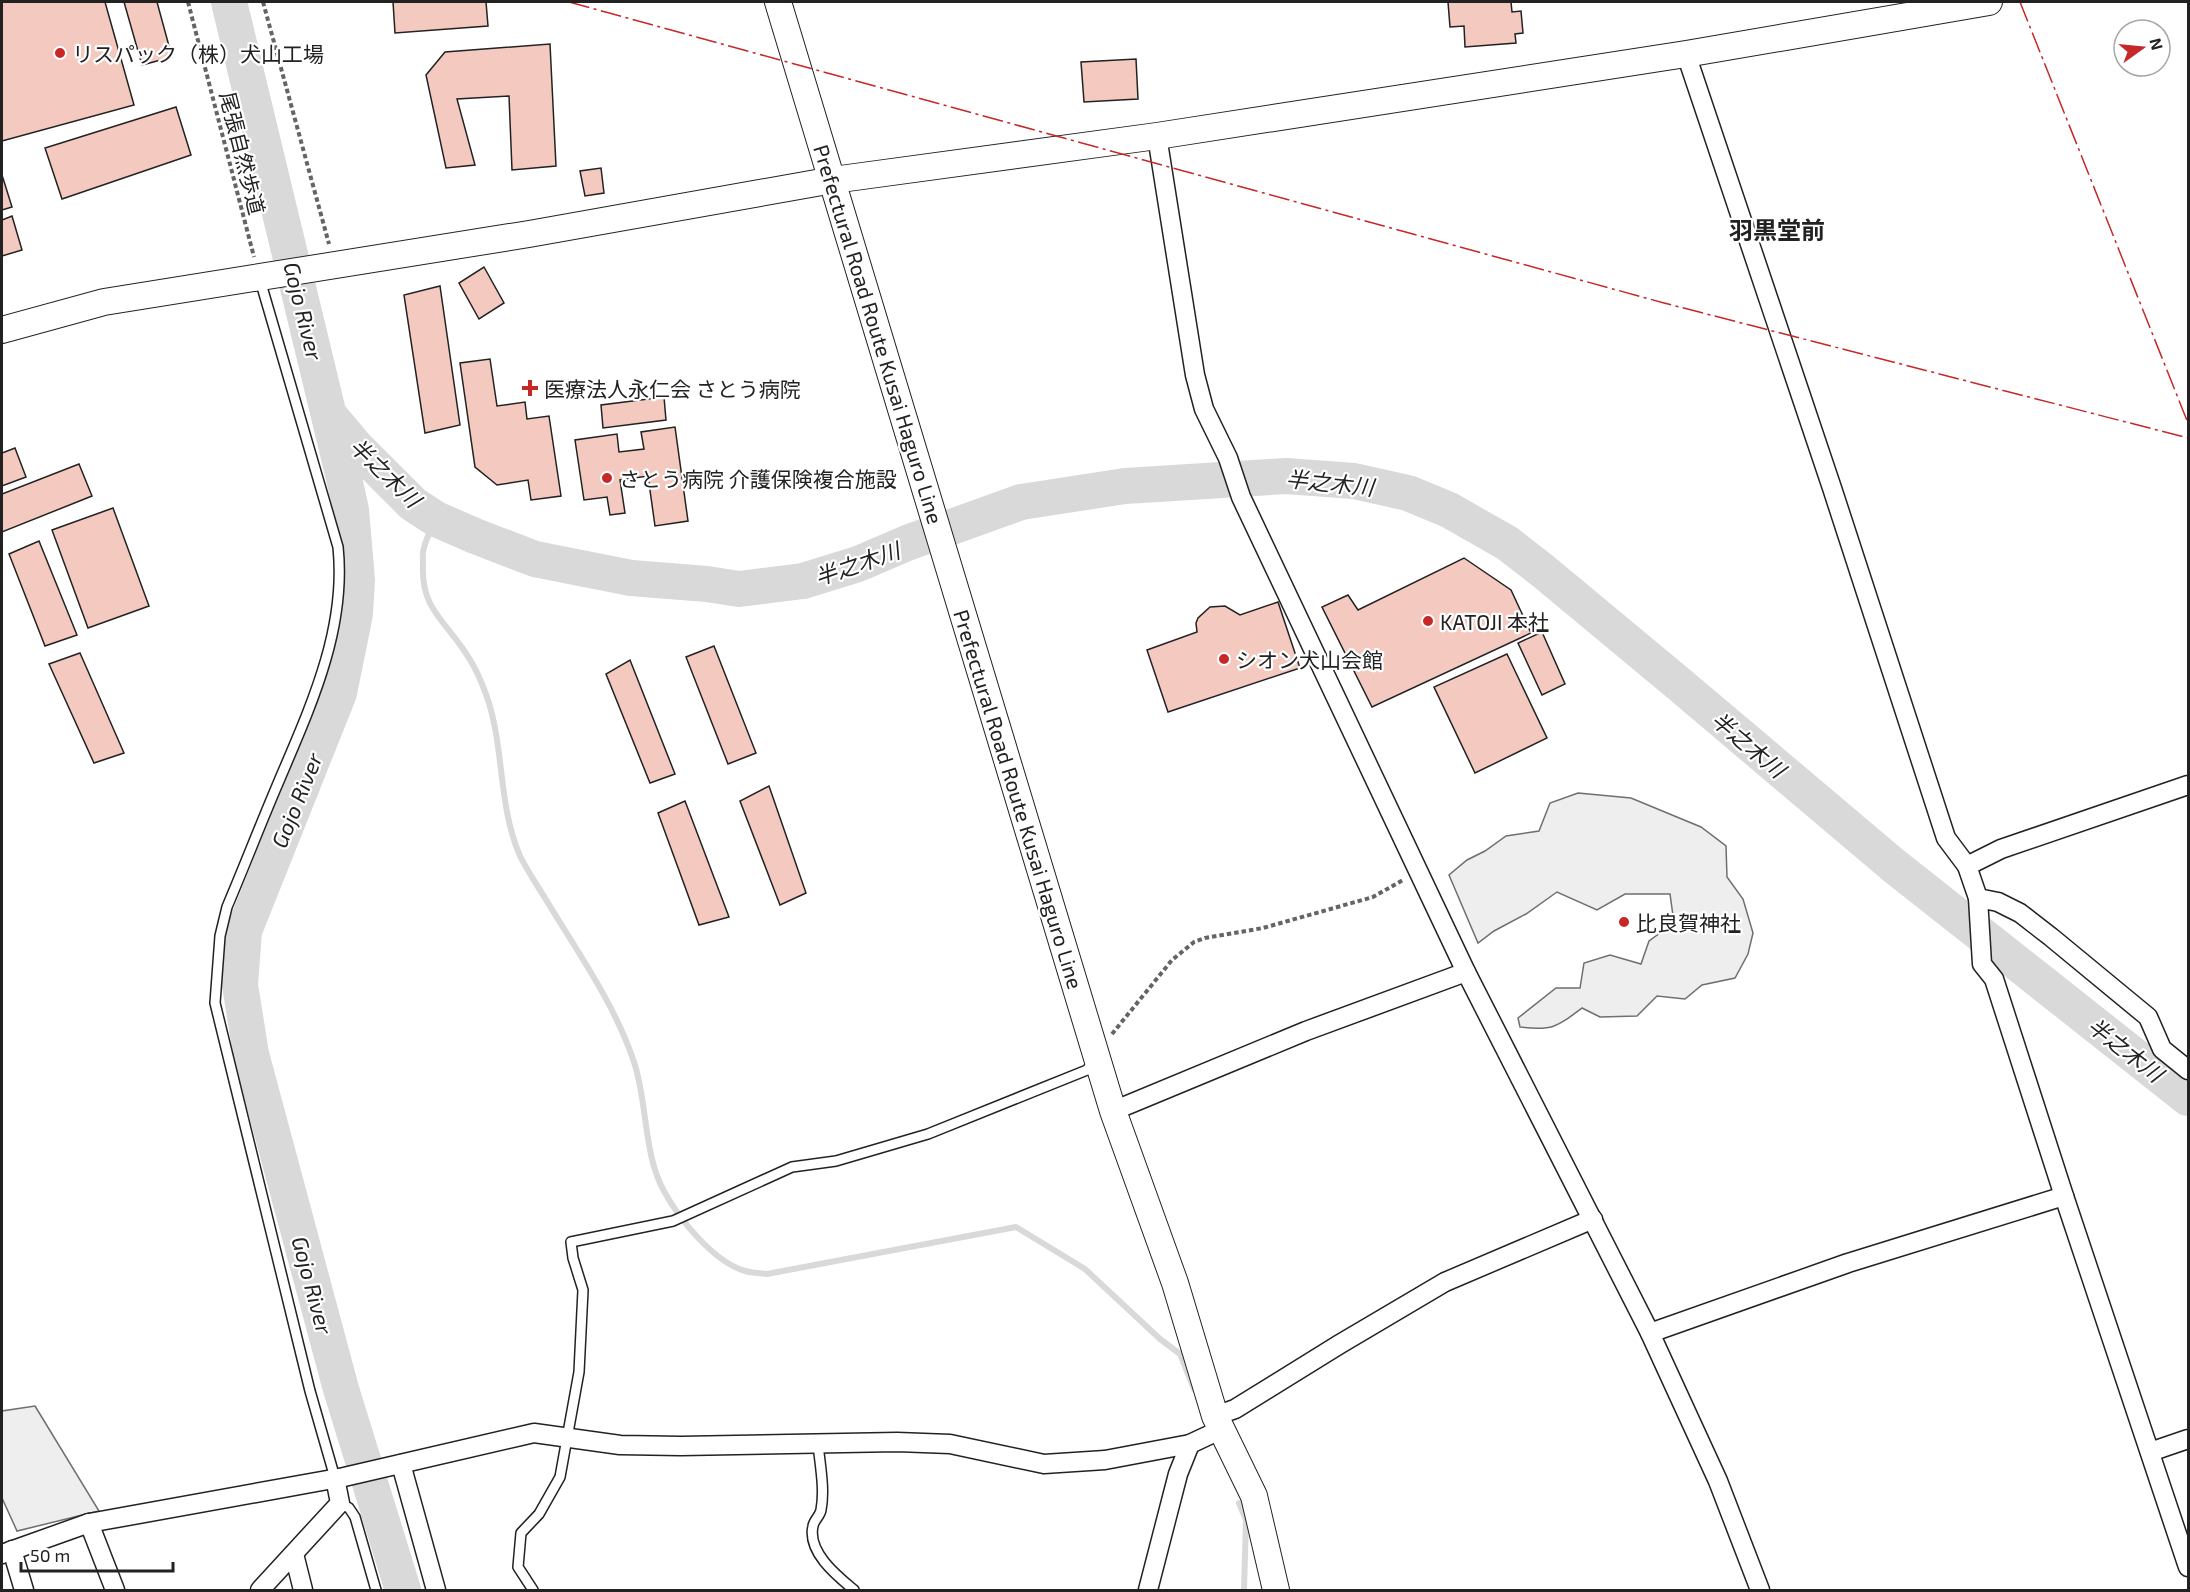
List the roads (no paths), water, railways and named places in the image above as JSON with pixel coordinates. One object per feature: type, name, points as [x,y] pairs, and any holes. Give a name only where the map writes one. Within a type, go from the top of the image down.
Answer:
[{"type":"street","name":"Prefectural Road Route Kusai Haguro Line","points":[[778,2],[944,550],[1101,1050],[1113,1111],[1175,1283],[1219,1422],[1254,1496],[1276,1590]]},
{"type":"street","points":[[2,330],[104,302],[529,234],[833,180],[1157,136],[1686,54],[1989,2]]},
{"type":"street","points":[[1686,54],[1832,488],[1946,838],[1967,866],[1978,898],[1982,964],[1994,978],[2188,1567]]},
{"type":"street","points":[[1157,136],[1195,375],[1204,409],[1228,458],[1240,497],[1466,972],[1650,1333],[1718,1481],[1760,1590]]},
{"type":"street","points":[[1967,866],[2001,849],[2188,784]]},
{"type":"street","points":[[1978,898],[1998,902],[2020,913],[2051,937],[2148,1017],[2162,1049],[2188,1070]]},
{"type":"street","points":[[1113,1111],[1306,1031],[1466,972]]},
{"type":"street","points":[[1650,1333],[1848,1263],[2064,1196]]},
{"type":"street","points":[[24,1590],[7,1552],[89,1523],[339,1478],[534,1434],[620,1445],[897,1442],[950,1444],[1044,1464],[1105,1460],[1190,1444],[1235,1409],[1445,1282],[1593,1219]]},
{"type":"street","points":[[2150,1452],[2188,1439]]},
{"type":"street","points":[[1148,1590],[1178,1474],[1190,1444]]},
{"type":"street","points":[[394,1466],[435,1590]]},
{"type":"street","points":[[260,1590],[340,1503],[339,1478]]},
{"type":"street","points":[[89,1523],[115,1590]]},
{"type":"street","points":[[294,1554],[303,1590]]},
{"type":"lane","points":[[259,278],[338,547],[341,571],[339,603],[326,661],[304,722],[227,907],[220,936],[215,1002],[309,1390],[339,1478]]},
{"type":"lane","points":[[533,1590],[519,1567],[521,1533],[539,1514],[560,1477],[579,1372],[583,1290],[573,1258],[572,1242],[673,1221],[792,1167],[836,1161],[928,1134],[1087,1070],[1101,1050]]},
{"type":"lane","points":[[818,1444],[822,1492],[821,1512],[813,1525],[816,1550],[854,1590]]},
{"type":"lane","points":[[340,1503],[349,1508],[355,1517],[376,1590]]},
{"type":"waterway","name":"Gojo River","points":[[229,2],[344,478],[351,510],[357,580],[355,614],[339,693],[244,931],[240,985],[251,1054],[341,1389],[403,1590]]},
{"type":"waterway","name":"半之木川","points":[[330,416],[357,448],[413,504],[436,519],[475,536],[535,559],[631,578],[739,589],[803,581],[858,564],[907,543],[1021,502],[1125,486],[1286,476],[1354,481],[1408,493],[1449,510],[1507,543],[1679,684],[1893,865],[2188,1098]]},
{"type":"waterway","points":[[436,519],[423,552],[423,580],[426,593],[436,613],[477,672],[490,705],[512,835],[530,874],[617,1020],[634,1062],[642,1095],[649,1146],[658,1178],[671,1204],[699,1239],[733,1266],[748,1272],[767,1274],[1016,1227],[1085,1269],[1160,1339],[1180,1354],[1194,1389]]},
{"type":"waterway","points":[[1239,1503],[1246,1520],[1244,1590]]},
{"type":"place","name":"リスパック（株）犬山工場","points":[[60,53]]},
{"type":"place","name":"医療法人永仁会 さとう病院","points":[[530,388]]},
{"type":"place","name":"さとう病院 介護保険複合施設","points":[[607,478]]},
{"type":"place","name":"KATOJI 本社","points":[[1428,621]]},
{"type":"place","name":"シオン犬山会館","points":[[1224,659]]},
{"type":"place","name":"比良賀神社","points":[[1624,922]]},
{"type":"district","name":"羽黒堂前","points":[[1777,229]]}]
